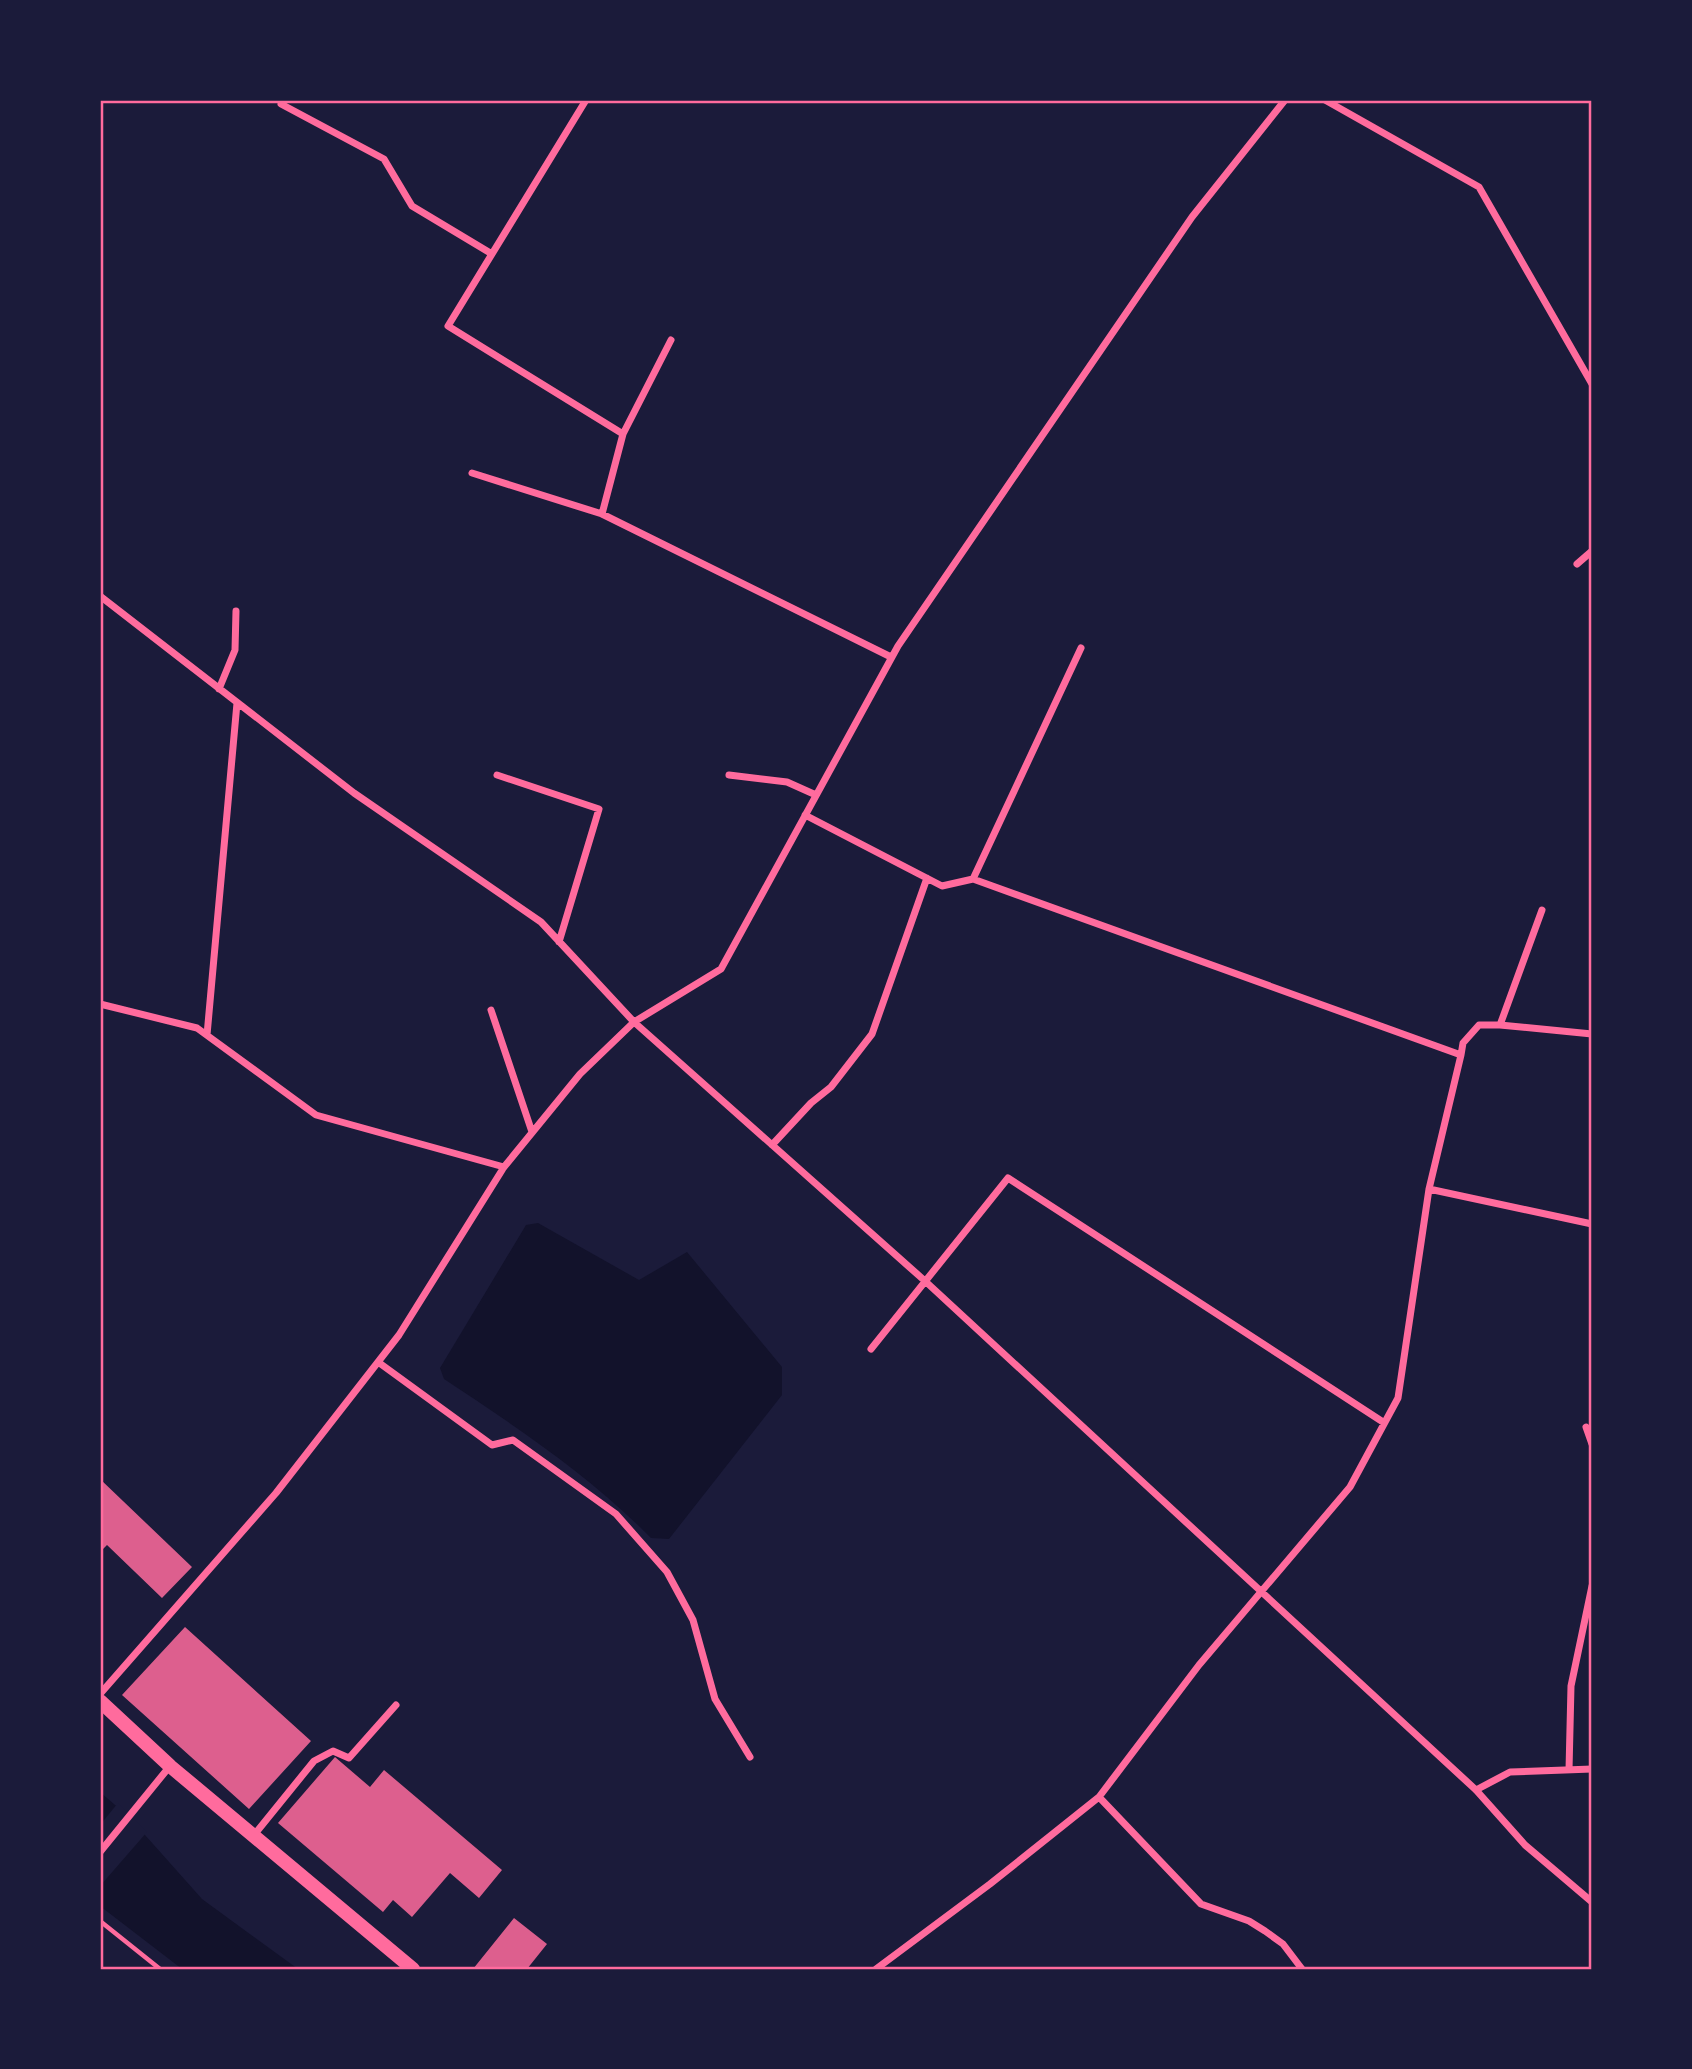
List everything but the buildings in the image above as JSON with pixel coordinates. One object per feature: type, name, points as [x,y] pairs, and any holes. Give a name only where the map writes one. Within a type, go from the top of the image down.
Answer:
[{"type":"main road","points":[[100,1701],[170,1766],[413,1969]]},
{"type":"street","points":[[283,100],[281,104],[384,159],[412,206],[492,254]]},
{"type":"street","points":[[586,100],[448,326],[622,434]]},
{"type":"street","points":[[1325,100],[1479,187],[1592,384]]},
{"type":"street","points":[[100,1694],[275,1493],[399,1335],[505,1167],[580,1074],[634,1023],[721,969],[891,657],[1192,217],[1281,101]]},
{"type":"street","points":[[602,514],[622,434],[671,340]]},
{"type":"street","points":[[472,473],[602,514],[891,657]]},
{"type":"street","points":[[1577,564],[1592,551]]},
{"type":"street","points":[[100,596],[354,793],[541,922],[634,1023],[925,1281],[1476,1790],[1525,1845],[1592,1902]]},
{"type":"street","points":[[219,689],[235,650],[236,611]]},
{"type":"street","points":[[973,879],[1081,648]]},
{"type":"street","points":[[207,1035],[237,704]]},
{"type":"street","points":[[497,775],[598,809],[559,942]]},
{"type":"street","points":[[729,775],[787,782],[817,795]]},
{"type":"street","points":[[805,815],[942,886],[973,879],[1461,1055]]},
{"type":"street","points":[[772,1145],[811,1103],[831,1087],[872,1034],[928,878]]},
{"type":"street","points":[[1500,1025],[1542,910]]},
{"type":"street","points":[[100,1004],[197,1028],[316,1115],[505,1167]]},
{"type":"street","points":[[491,1010],[532,1132]]},
{"type":"street","points":[[876,1969],[981,1892],[1099,1797],[1199,1665],[1262,1594],[1350,1486],[1398,1398],[1429,1189],[1463,1042],[1479,1025],[1592,1034]]},
{"type":"street","points":[[871,1349],[1008,1178],[1383,1422]]},
{"type":"street","points":[[1429,1189],[1592,1224]]},
{"type":"street","points":[[378,1362],[492,1445],[513,1440],[616,1514],[667,1572],[693,1620],[715,1699],[750,1756]]},
{"type":"street","points":[[1586,1427],[1592,1444]]},
{"type":"street","points":[[1569,1770],[1571,1686],[1592,1586]]},
{"type":"street","points":[[254,1835],[314,1761],[333,1751],[349,1758],[396,1705]]},
{"type":"street","points":[[100,1852],[170,1766]]},
{"type":"street","points":[[1476,1790],[1510,1772],[1592,1769]]},
{"type":"street","points":[[1099,1797],[1201,1904],[1248,1921],[1265,1931],[1283,1944],[1302,1969]]},
{"type":"path","points":[[100,1921],[160,1969]]},
{"type":"shaded area","points":[[538,1223],[639,1280],[687,1252],[782,1367],[782,1395],[669,1539],[651,1538],[578,1473],[444,1379],[440,1368],[526,1225]]},
{"type":"shaded area","points":[[100,1792],[129,1817],[202,1899],[298,1969],[182,1969],[100,1906]]},
{"type":"pier","points":[[118,1803],[147,1832],[100,1886],[100,1825]]}]
